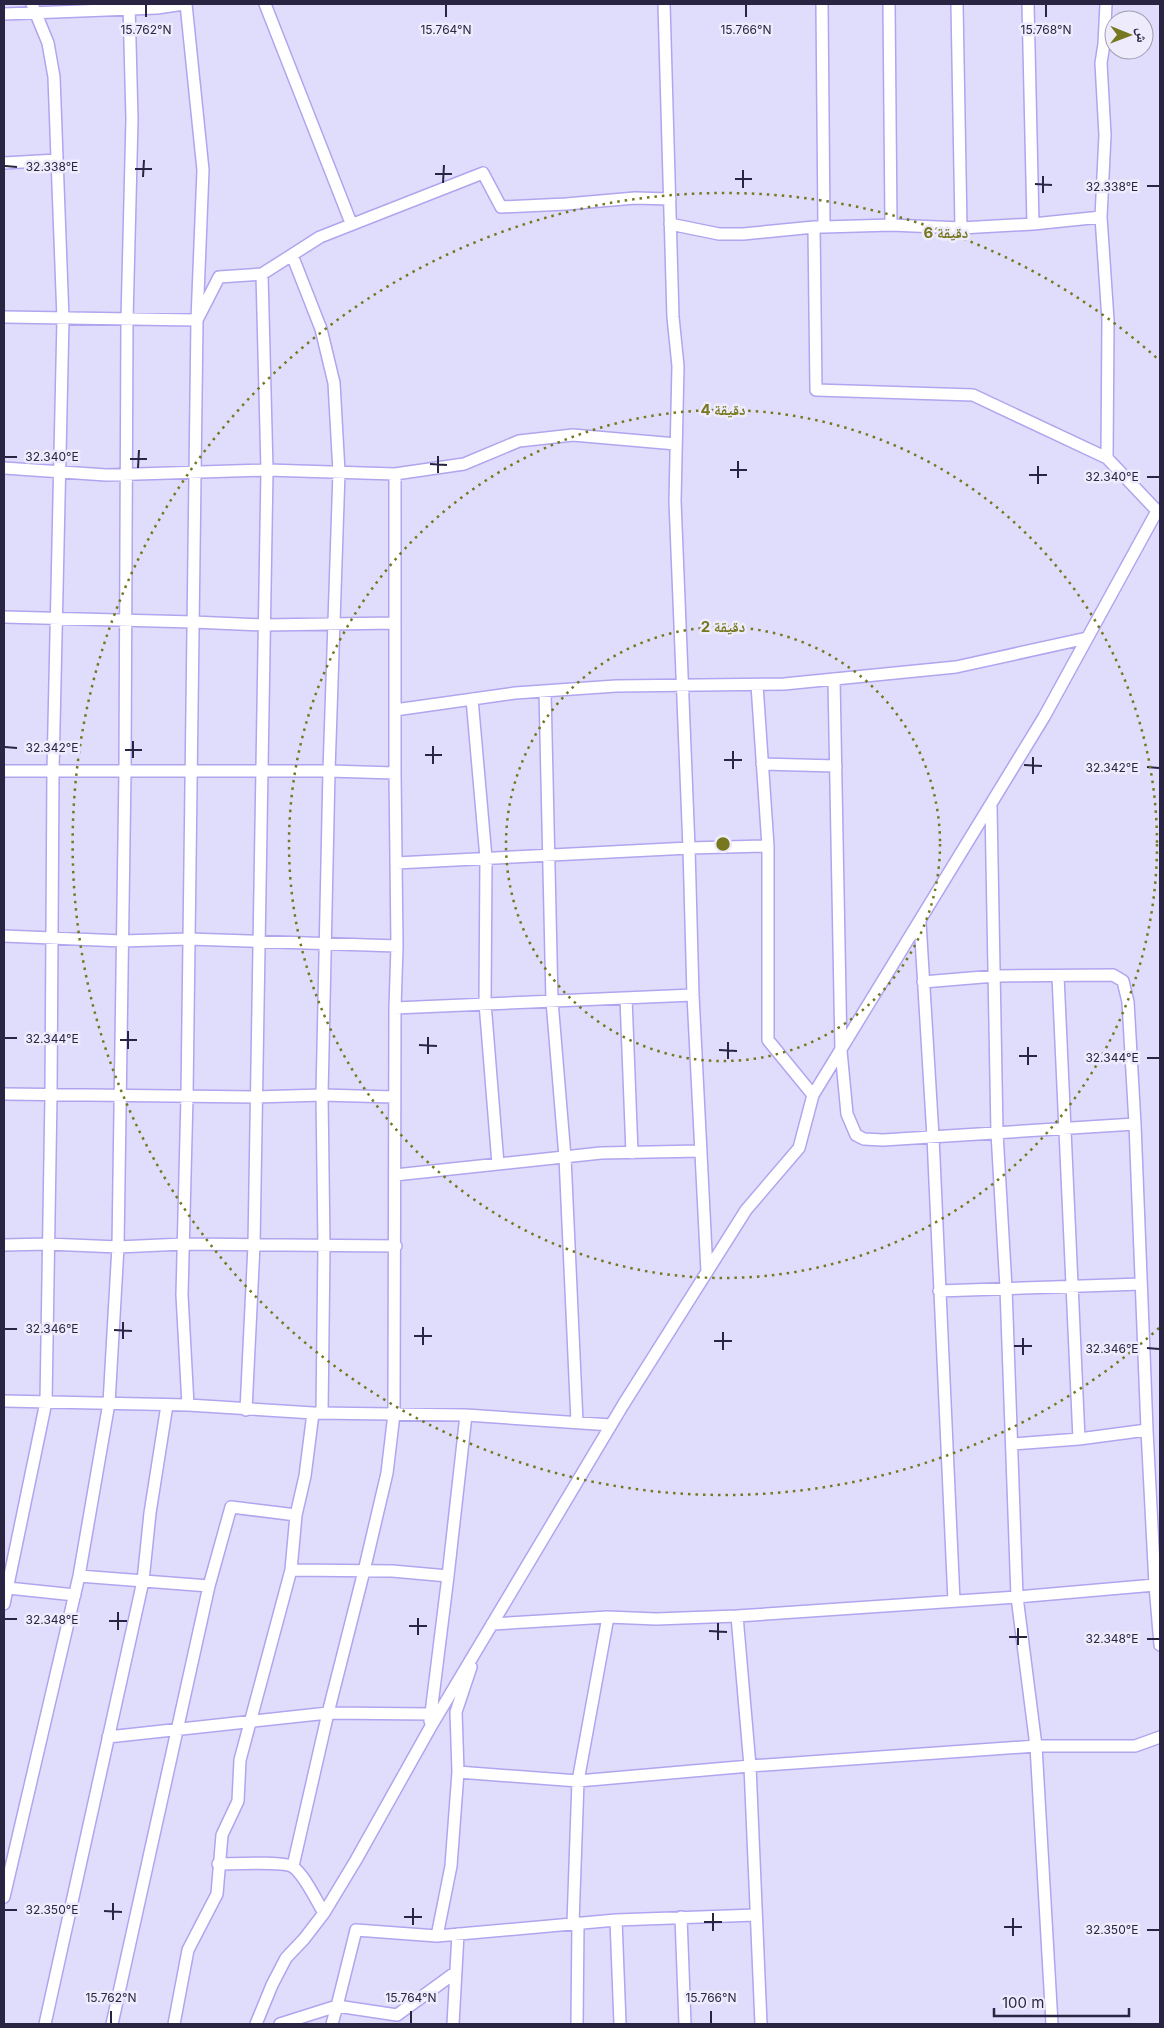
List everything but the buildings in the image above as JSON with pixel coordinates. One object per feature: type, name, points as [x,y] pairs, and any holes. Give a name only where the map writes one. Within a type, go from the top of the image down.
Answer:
[{"type":"street","points":[[4,14],[34,8],[129,6],[157,8],[185,4],[203,170],[197,320],[187,1096],[182,1295],[188,1405]]},
{"type":"street","points":[[265,4],[351,223]]},
{"type":"street","points":[[664,4],[672,317],[678,366],[675,501],[693,995],[707,1272]]},
{"type":"street","points":[[256,2024],[272,1985],[286,1958],[324,1913],[430,1728],[611,1424],[746,1210],[799,1148],[814,1095],[1044,717],[1159,513],[1107,458],[973,395],[816,390],[822,4]]},
{"type":"street","points":[[889,4],[891,225]]},
{"type":"street","points":[[957,4],[961,228]]},
{"type":"street","points":[[1028,4],[1033,224]]},
{"type":"street","points":[[1106,4],[1101,64],[1105,134],[1101,216],[1108,320],[1107,458]]},
{"type":"street","points":[[4,1897],[75,1595],[109,1403],[118,1247],[125,771],[128,475],[127,320],[132,119],[129,6]]},
{"type":"street","points":[[4,1603],[46,1402],[51,1094],[53,771],[62,319],[54,77],[48,43],[34,8]]},
{"type":"street","points":[[4,163],[57,160]]},
{"type":"street","points":[[197,320],[219,276],[262,274],[320,237],[351,223],[482,173],[501,206],[566,204],[608,199],[670,199]]},
{"type":"street","points":[[670,224],[718,234],[742,234],[819,227],[891,225],[961,228],[1033,224],[1101,216]]},
{"type":"street","points":[[174,2024],[188,1950],[216,1894],[222,1835],[238,1801],[240,1760],[291,1570],[296,1515],[318,1413],[324,1246],[322,1095],[324,943],[339,472],[334,383],[321,329],[292,256]]},
{"type":"street","points":[[246,1410],[254,1245],[267,470],[262,274]]},
{"type":"street","points":[[4,317],[197,320]]},
{"type":"street","points":[[4,468],[128,475],[267,470],[395,474],[464,464],[518,441],[573,435],[676,444]]},
{"type":"street","points":[[293,1866],[328,1713],[387,1473],[394,1414],[396,1246],[394,1097],[397,946],[395,474]]},
{"type":"street","points":[[4,618],[264,625],[395,623]]},
{"type":"street","points":[[395,710],[545,691],[616,686],[784,684],[956,667],[1087,638]]},
{"type":"street","points":[[834,679],[841,1051],[847,1114],[856,1135],[864,1139],[883,1140],[1135,1124]]},
{"type":"street","points":[[757,685],[768,846],[768,1040],[814,1095]]},
{"type":"street","points":[[545,691],[552,1001],[565,1157],[577,1422]]},
{"type":"street","points":[[472,699],[486,858],[486,1003],[498,1164]]},
{"type":"street","points":[[762,764],[836,766]]},
{"type":"street","points":[[4,771],[329,771],[395,773]]},
{"type":"street","points":[[991,805],[997,1133],[1013,1444],[1017,1597],[1036,1746],[1052,2024]]},
{"type":"street","points":[[396,863],[689,848],[768,846]]},
{"type":"street","points":[[920,922],[933,1137],[954,1601]]},
{"type":"street","points":[[4,936],[122,941],[189,939],[397,946]]},
{"type":"street","points":[[923,982],[995,976],[1113,975],[1122,981],[1128,1002],[1135,1124],[1147,1430],[1160,1645]]},
{"type":"street","points":[[1058,976],[1079,1439]]},
{"type":"street","points":[[395,1008],[693,995]]},
{"type":"street","points":[[626,998],[632,1152]]},
{"type":"street","points":[[4,1094],[394,1097]]},
{"type":"street","points":[[395,1174],[601,1153],[701,1151]]},
{"type":"street","points":[[4,1246],[48,1244],[118,1247],[183,1244],[396,1246]]},
{"type":"street","points":[[939,1291],[1141,1284]]},
{"type":"street","points":[[4,1401],[188,1405],[318,1413],[466,1415],[611,1424]]},
{"type":"street","points":[[45,2024],[143,1581],[150,1513],[167,1405]]},
{"type":"street","points":[[430,1728],[430,1714],[466,1415]]},
{"type":"street","points":[[1013,1444],[1079,1439],[1147,1430]]},
{"type":"street","points":[[112,2024],[176,1729],[209,1586],[230,1507],[296,1515]]},
{"type":"street","points":[[291,1570],[364,1571],[448,1576]]},
{"type":"street","points":[[79,1576],[209,1586]]},
{"type":"street","points":[[492,1624],[608,1617],[736,1616],[1017,1597],[1155,1585]]},
{"type":"street","points":[[8,1588],[75,1595]]},
{"type":"street","points":[[736,1616],[750,1766],[761,2024]]},
{"type":"street","points":[[577,2024],[578,1782],[608,1617]]},
{"type":"street","points":[[437,1936],[451,1866],[458,1772],[456,1712],[480,1644]]},
{"type":"street","points":[[108,1736],[328,1713],[430,1714]]},
{"type":"street","points":[[458,1772],[578,1782],[750,1766],[1036,1746],[1135,1746],[1160,1737]]},
{"type":"street","points":[[218,1864],[282,1864],[293,1866],[301,1875],[324,1913]]},
{"type":"street","points":[[332,2024],[356,1930],[437,1936],[616,1920],[756,1915]]},
{"type":"street","points":[[681,1917],[685,2024]]},
{"type":"street","points":[[616,1920],[620,2024]]},
{"type":"street","points":[[453,2024],[458,1934]]},
{"type":"street","points":[[280,2024],[337,2006],[397,2015],[456,1972]]}]
